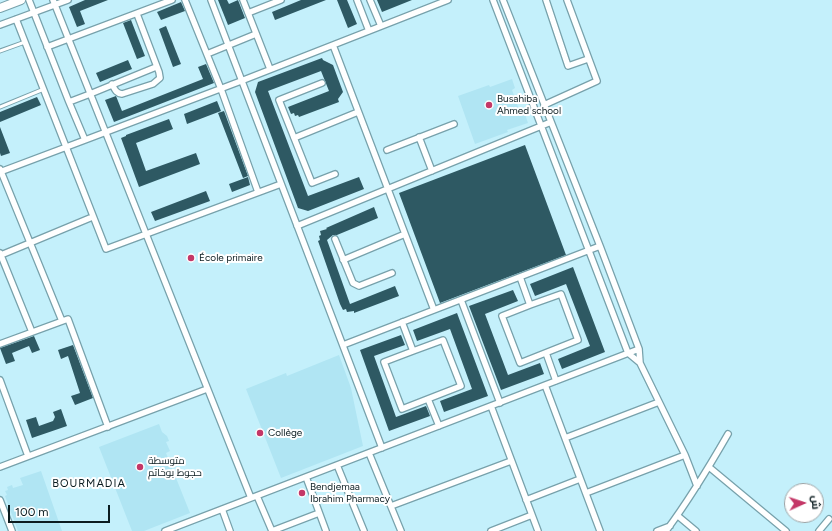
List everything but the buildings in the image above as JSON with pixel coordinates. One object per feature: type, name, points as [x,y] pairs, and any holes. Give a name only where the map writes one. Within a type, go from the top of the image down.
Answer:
[{"type":"main road","points":[[0,8],[21,0]]},
{"type":"street","points":[[29,0],[85,140]]},
{"type":"street","points":[[0,25],[34,13],[54,3],[68,0]]},
{"type":"street","points":[[48,47],[172,0]]},
{"type":"street","points":[[185,0],[221,88],[258,192]]},
{"type":"street","points":[[211,0],[382,448]]},
{"type":"street","points":[[243,0],[270,70]]},
{"type":"street","points":[[248,13],[280,0]]},
{"type":"street","points":[[357,0],[369,31]]},
{"type":"street","points":[[370,0],[381,26]]},
{"type":"street","points":[[62,321],[0,171],[106,133],[448,0]]},
{"type":"street","points":[[492,0],[628,353],[640,363]]},
{"type":"street","points":[[503,0],[639,349],[640,363],[684,455],[697,486]]},
{"type":"street","points":[[546,0],[568,66],[588,59]]},
{"type":"street","points":[[544,105],[596,80],[567,0]]},
{"type":"street","points":[[54,3],[251,498]]},
{"type":"street","points":[[112,84],[114,90],[122,94],[153,84],[160,78],[137,14]]},
{"type":"street","points":[[16,19],[106,248],[281,184]]},
{"type":"street","points":[[207,54],[256,34]]},
{"type":"street","points":[[333,45],[434,310]]},
{"type":"street","points":[[69,102],[156,67]]},
{"type":"street","points":[[322,83],[279,100],[312,183],[335,174]]},
{"type":"street","points":[[294,138],[358,112]]},
{"type":"street","points":[[297,226],[551,122]]},
{"type":"street","points":[[387,150],[454,124]]},
{"type":"street","points":[[419,138],[432,171]]},
{"type":"street","points":[[32,332],[0,254],[90,218]]},
{"type":"street","points":[[343,260],[405,234]]},
{"type":"street","points":[[335,240],[353,283],[359,286],[392,273]]},
{"type":"street","points":[[343,345],[600,246]]},
{"type":"street","points":[[520,277],[530,305]]},
{"type":"street","points":[[560,294],[578,340],[520,363],[502,316],[530,305],[560,294]]},
{"type":"street","points":[[460,300],[500,403]]},
{"type":"street","points":[[0,344],[68,319],[108,427]]},
{"type":"street","points":[[402,322],[413,351]]},
{"type":"street","points":[[443,340],[461,386],[402,409],[384,362],[413,351],[443,340]]},
{"type":"street","points":[[165,531],[639,349]]},
{"type":"street","points":[[546,353],[556,381]]},
{"type":"street","points":[[0,380],[28,456]]},
{"type":"street","points":[[545,385],[600,531]]},
{"type":"street","points":[[0,467],[207,390]]},
{"type":"street","points":[[428,399],[439,426]]},
{"type":"street","points":[[565,438],[659,402]]},
{"type":"street","points":[[490,406],[538,531]]},
{"type":"street","points":[[658,531],[668,528],[678,516],[728,434]]},
{"type":"street","points":[[369,453],[401,531]]},
{"type":"street","points":[[586,493],[684,455]]},
{"type":"street","points":[[391,506],[511,461]]},
{"type":"street","points":[[337,465],[364,531]]},
{"type":"street","points":[[709,467],[786,531]]},
{"type":"street","points":[[306,477],[326,531]]},
{"type":"street","points":[[526,500],[580,479]]},
{"type":"street","points":[[257,496],[272,531],[319,513]]},
{"type":"street","points":[[0,500],[12,531]]},
{"type":"street","points":[[222,509],[230,531]]},
{"type":"street","points":[[491,531],[532,515]]},
{"type":"street","points":[[678,516],[696,531]]},
{"type":"street","points":[[819,531],[829,519]]},
{"type":"lane","points":[[0,51],[25,42]]},
{"type":"lane","points":[[0,107],[44,89]]},
{"type":"shaded area","name":"Busahiba Ahmed school","points":[[512,79],[515,88],[512,90],[521,115],[525,114],[528,123],[507,130],[508,132],[475,144],[458,96]]},
{"type":"shaded area","points":[[339,355],[351,388],[363,446],[281,478],[246,389],[286,373],[287,376]]},
{"type":"shaded area","name":"متوسطة حجوط بوخاتم","points":[[159,424],[162,432],[167,436],[169,441],[166,442],[170,451],[166,453],[190,513],[144,531],[132,531],[99,447]]},
{"type":"shaded area","points":[[41,471],[62,531],[18,531],[5,496],[7,495],[5,491],[8,490],[7,487],[12,485],[13,488],[23,485],[20,478]]},
{"type":"place","name":"Busahiba Ahmed school","points":[[489,105]]},
{"type":"place","name":"École primaire","points":[[191,258]]},
{"type":"place","name":"Collège","points":[[260,433]]},
{"type":"place","name":"متوسطة حجوط بوخاتم","points":[[140,467]]},
{"type":"place","name":"Bendjemaa Ibrahim Pharmacy","points":[[302,493]]},
{"type":"district","name":"BOURMADIA","points":[[89,484]]}]
